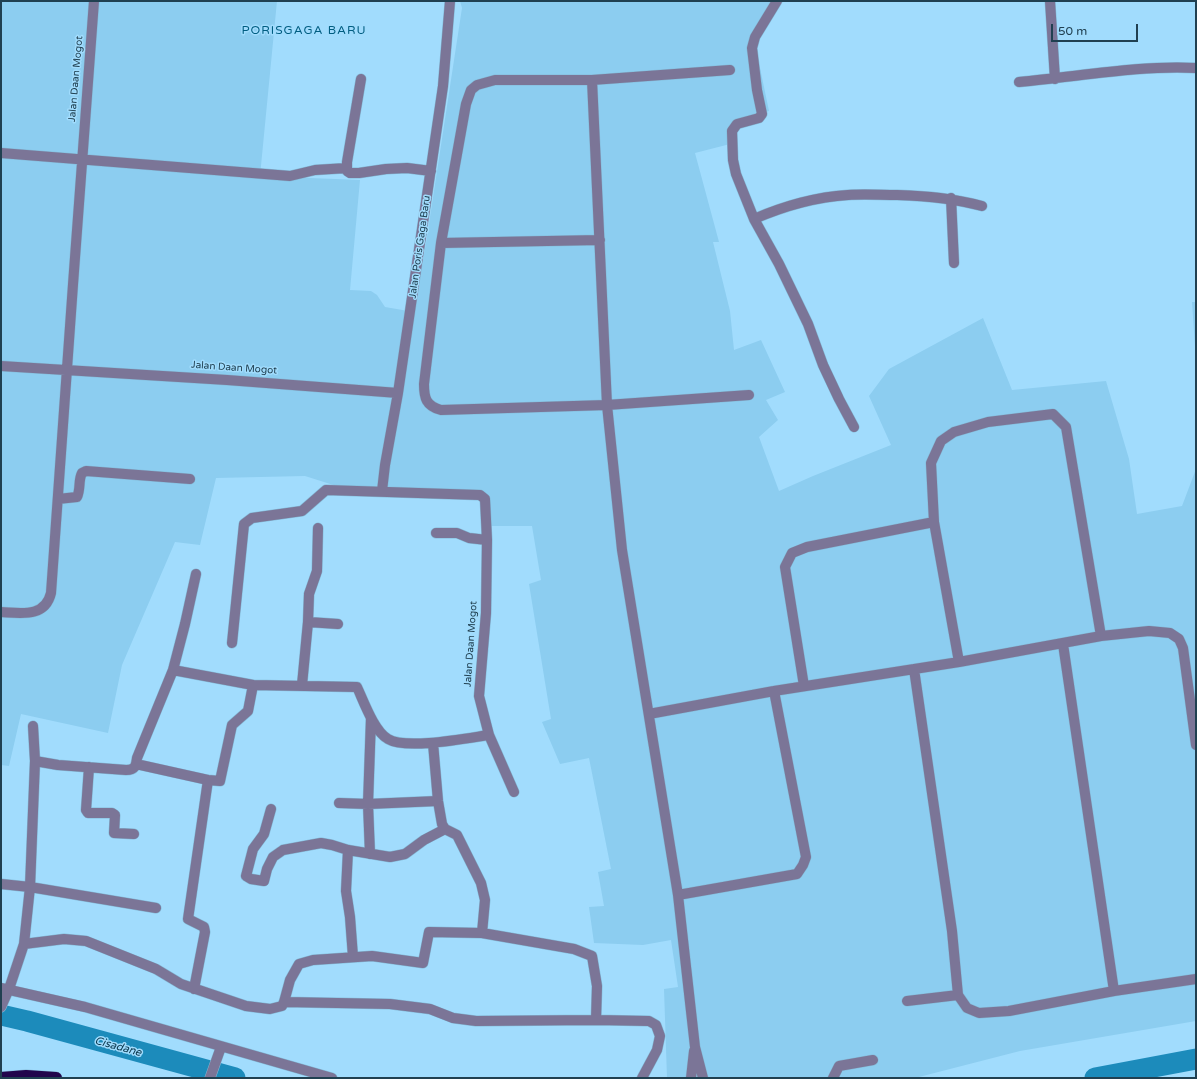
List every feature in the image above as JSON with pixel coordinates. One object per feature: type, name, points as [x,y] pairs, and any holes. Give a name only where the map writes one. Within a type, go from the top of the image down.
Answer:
[{"type":"highway","points":[[1,1078],[26,1076],[56,1078]]},
{"type":"street","name":"Jalan Daan Mogot","points":[[1,612],[34,612],[47,604],[51,593],[68,370],[81,159],[94,1]]},
{"type":"street","name":"Jalan Poris Gaga Baru","points":[[382,491],[385,465],[398,393],[443,86],[450,1]]},
{"type":"street","points":[[777,1],[755,37],[752,48],[757,90],[762,114],[759,118],[737,124],[732,131],[734,166],[754,219],[779,264],[808,324],[823,365],[838,399],[854,427]]},
{"type":"street","points":[[1050,1],[1055,79]]},
{"type":"street","points":[[1019,82],[1132,69],[1196,68]]},
{"type":"street","points":[[730,70],[592,80],[495,80],[477,85],[471,90],[466,104],[441,243],[424,384],[427,401],[433,408],[441,410],[607,405],[749,395]]},
{"type":"street","points":[[361,79],[347,171],[354,173],[407,168],[431,171]]},
{"type":"street","points":[[592,80],[607,405],[622,550],[678,895],[695,1047],[704,1078]]},
{"type":"street","points":[[1,152],[290,176],[315,170],[347,168]]},
{"type":"street","points":[[754,219],[772,211],[804,202],[848,195],[896,195],[951,198],[982,206]]},
{"type":"street","points":[[951,198],[954,263]]},
{"type":"street","points":[[441,243],[600,240]]},
{"type":"street","name":"Jalan Daan Mogot","points":[[1,366],[227,380],[398,393]]},
{"type":"street","points":[[958,662],[934,522],[931,463],[941,441],[954,432],[988,422],[1052,414],[1066,427],[1101,636]]},
{"type":"street","points":[[58,499],[77,497],[79,492],[80,475],[86,471],[190,479]]},
{"type":"street","name":"Jalan Daan Mogot","points":[[232,643],[244,524],[252,518],[302,511],[326,490],[480,495],[485,499],[487,540],[486,614],[479,696],[490,735],[514,792]]},
{"type":"street","points":[[804,686],[785,567],[792,553],[807,547],[934,522]]},
{"type":"street","points":[[302,685],[309,594],[317,571],[318,528]]},
{"type":"street","points":[[436,533],[457,532],[469,538],[487,540]]},
{"type":"street","points":[[35,761],[58,765],[130,770],[135,768],[137,758],[173,670],[196,574]]},
{"type":"street","points":[[308,622],[338,624]]},
{"type":"street","points":[[649,714],[774,691],[1063,644],[1101,636],[1149,631],[1170,633],[1179,639],[1183,648],[1196,745]]},
{"type":"street","points":[[1063,644],[1114,991]]},
{"type":"street","points":[[914,669],[952,931],[958,995],[967,1008],[979,1013],[1009,1011],[1114,991],[1196,979]]},
{"type":"street","points":[[173,670],[253,685],[357,687],[377,728],[388,739],[398,743],[433,743],[490,735]]},
{"type":"street","points":[[136,764],[208,780],[220,781],[232,725],[248,711],[253,685]]},
{"type":"street","points":[[678,895],[798,874],[803,865],[806,857],[774,691]]},
{"type":"street","points":[[370,854],[368,804],[371,716]]},
{"type":"street","points":[[1,1007],[5,990],[24,944],[30,887],[35,761],[33,726]]},
{"type":"street","points":[[433,743],[438,801],[442,824],[445,829],[457,835],[481,883],[484,900],[482,933]]},
{"type":"street","points":[[89,767],[86,810],[88,813],[112,813],[115,815],[114,833],[134,834]]},
{"type":"street","points":[[194,988],[205,932],[204,927],[188,919],[208,780]]},
{"type":"street","points":[[339,803],[368,804],[438,801]]},
{"type":"street","points":[[271,809],[264,834],[253,849],[246,874],[247,877],[259,881],[264,880],[267,869],[273,857],[283,850],[321,843],[348,850],[390,857],[405,854],[424,840],[445,829]]},
{"type":"street","points":[[348,850],[346,891],[350,917],[353,957]]},
{"type":"street","points":[[1,884],[30,887],[156,908]]},
{"type":"street","points":[[24,944],[64,939],[86,941],[156,969],[181,984],[246,1006],[270,1009],[282,1006],[290,980],[298,964],[313,960],[372,956],[423,963],[429,932],[482,933],[574,949],[592,956],[596,986],[596,1020]]},
{"type":"street","points":[[5,990],[85,1007],[170,1031],[220,1051],[332,1078]]},
{"type":"street","points":[[907,1001],[958,995]]},
{"type":"street","points":[[284,1002],[390,1004],[430,1009],[453,1018],[476,1021],[649,1021],[656,1025],[660,1036],[657,1050],[642,1078]]},
{"type":"street","points":[[691,1078],[695,1047]]},
{"type":"street","points":[[210,1078],[220,1051]]},
{"type":"street","points":[[833,1078],[839,1066],[873,1060]]},
{"type":"shaded area","points":[[1,1],[277,1],[260,176],[360,180],[350,290],[371,291],[377,295],[385,307],[414,312],[462,8],[460,1],[782,1],[755,44],[769,111],[736,121],[734,143],[695,153],[719,242],[713,242],[730,311],[734,350],[761,340],[785,392],[766,400],[778,420],[759,437],[779,491],[891,445],[869,396],[889,369],[983,318],[1012,390],[1106,381],[1129,459],[1137,514],[1182,506],[1196,469],[1196,1021],[1020,1051],[915,1078],[667,1078],[664,989],[678,987],[671,940],[643,945],[594,943],[589,907],[604,906],[598,872],[611,869],[589,758],[560,764],[542,722],[551,719],[529,584],[541,580],[532,526],[488,526],[489,496],[426,497],[346,489],[305,476],[216,478],[200,545],[175,542],[122,665],[108,733],[21,714],[9,766],[1,765]]},
{"type":"shaded area","points":[[1192,302],[1196,302],[1196,361]]},
{"type":"waterway","name":"Cisadane","points":[[1,1015],[235,1078]]},
{"type":"waterway","name":"Cisadane","points":[[1095,1078],[1196,1059]]},
{"type":"district","name":"PORISGAGA BARU","points":[[304,31]]}]
